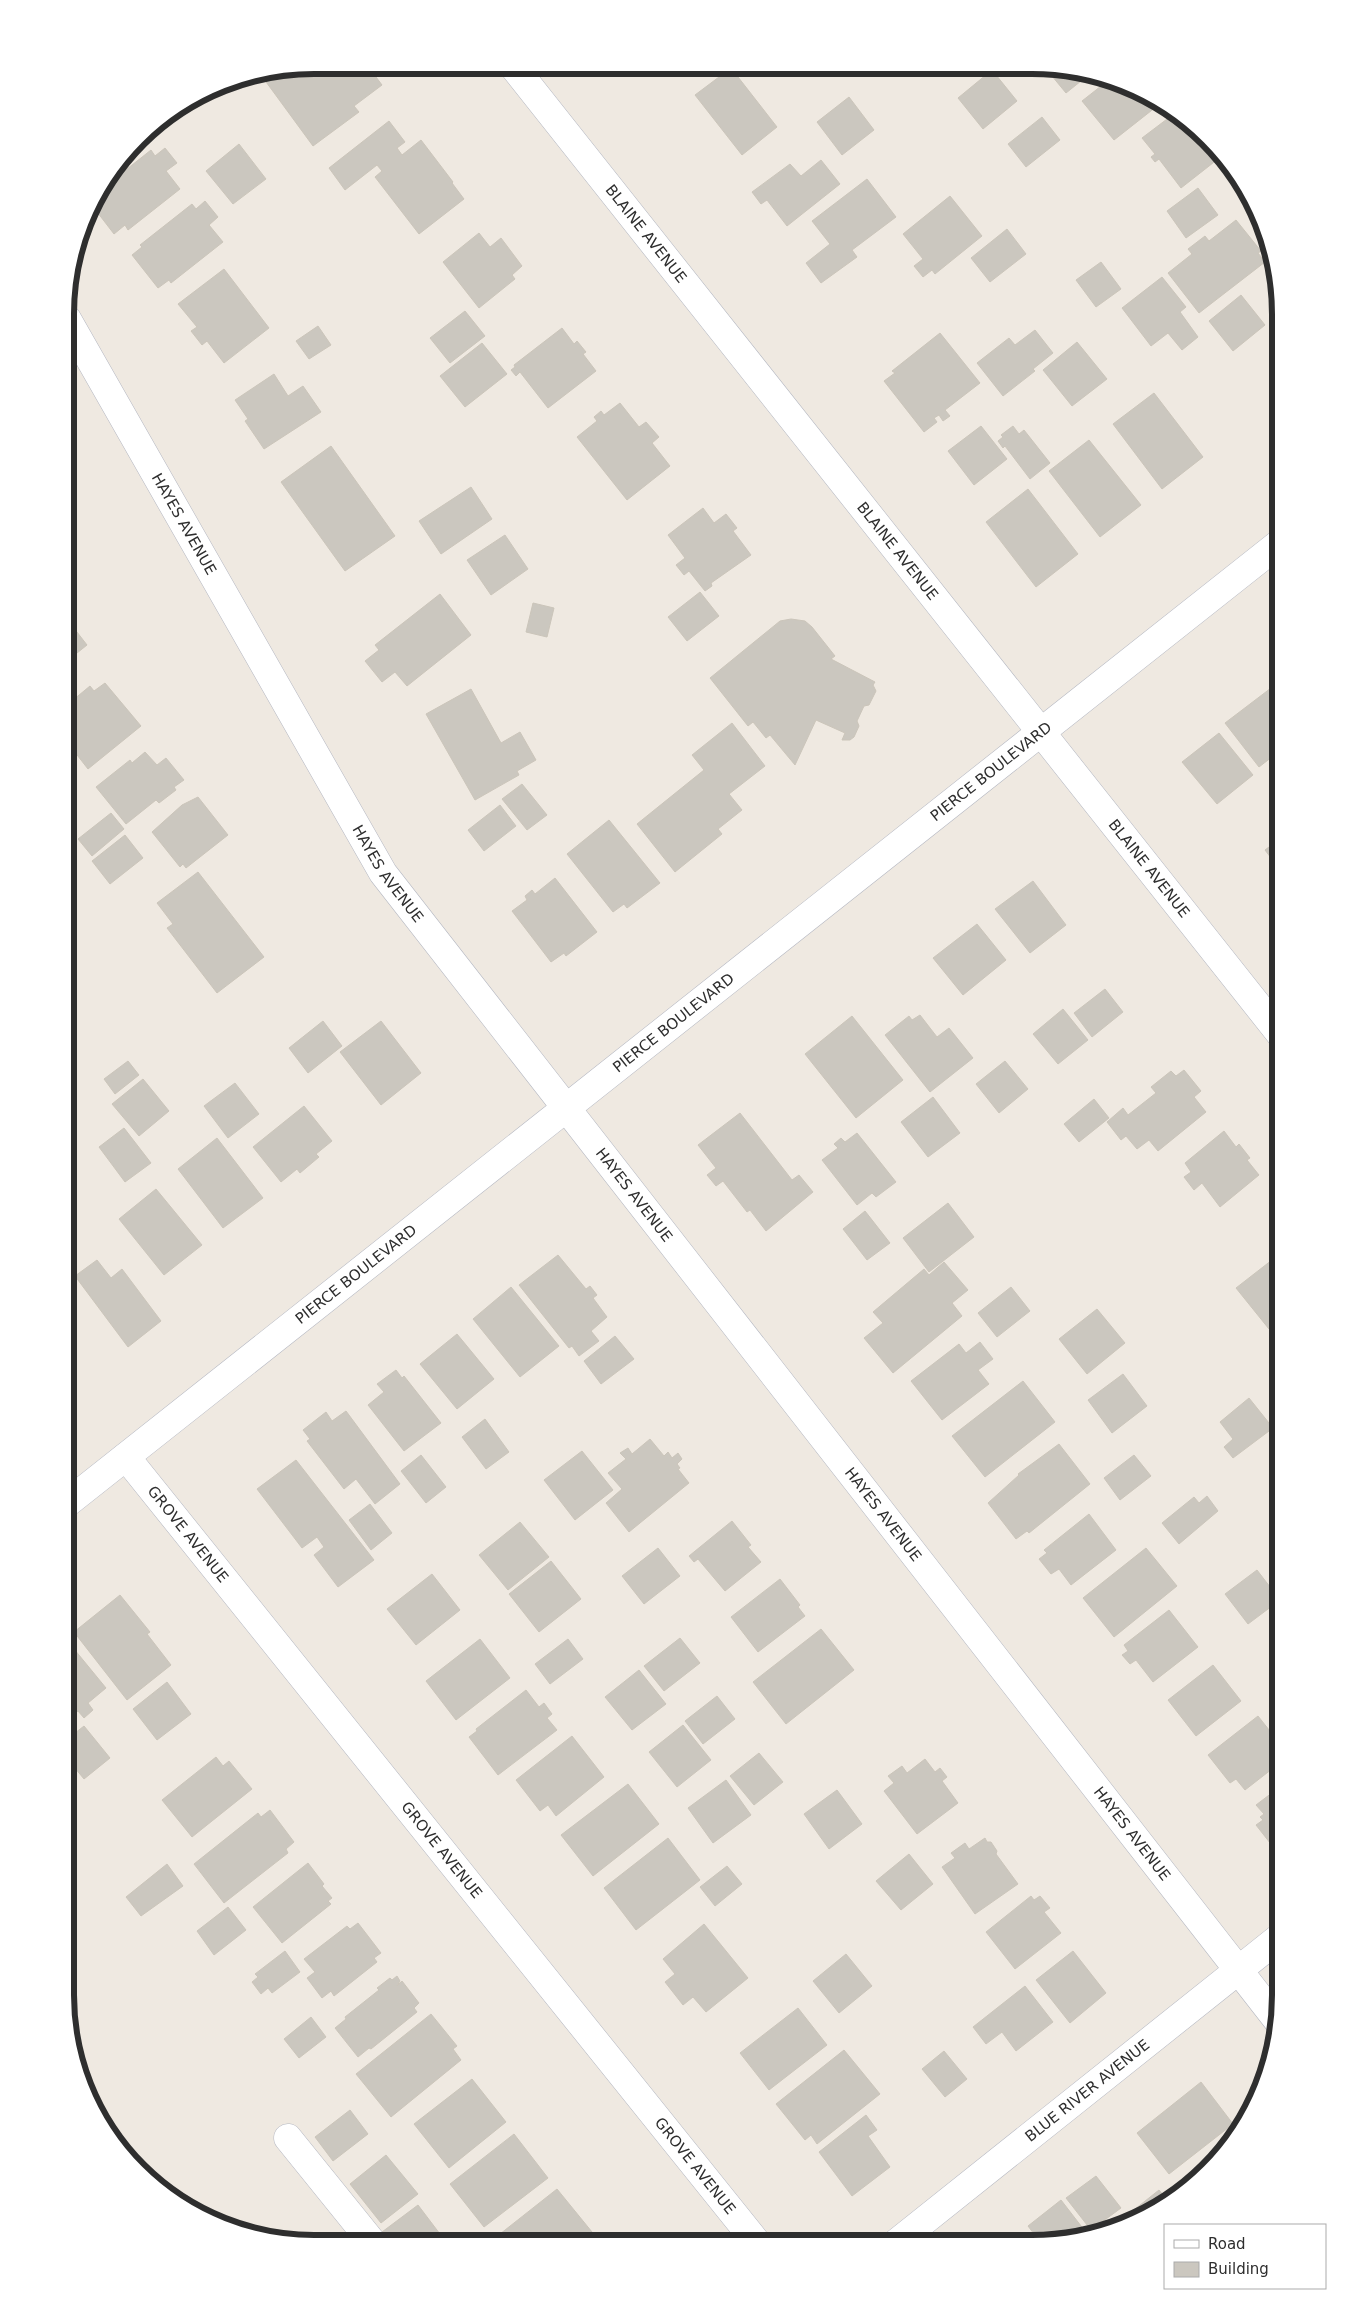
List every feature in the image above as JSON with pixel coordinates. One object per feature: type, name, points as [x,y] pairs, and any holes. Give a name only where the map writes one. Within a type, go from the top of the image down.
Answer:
[{"type":"street","name":"BLAINE AVENUE","points":[[519,74],[1272,1024]]},
{"type":"street","name":"HAYES AVENUE","points":[[74,330],[383,872],[1272,2013]]},
{"type":"street","name":"PIERCE BOULEVARD","points":[[74,1498],[1272,549]]},
{"type":"street","name":"GROVE AVENUE","points":[[126,1457],[752,2235]]},
{"type":"street","name":"BLUE RIVER AVENUE","points":[[906,2235],[1272,1943]]},
{"type":"street","points":[[288,2138],[366,2235]]},
{"type":"building","points":[[298,74],[374,74],[382,85],[354,106],[359,112],[313,146],[264,79]]},
{"type":"building","points":[[723,74],[736,74],[777,127],[742,155],[695,95]]},
{"type":"building","points":[[987,74],[995,74],[1017,101],[983,129],[958,98]]},
{"type":"building","points":[[1051,74],[1083,79],[1066,93]]},
{"type":"building","points":[[1103,84],[1139,98],[1155,108],[1114,140],[1082,101]]},
{"type":"building","points":[[849,97],[874,130],[842,155],[817,122]]},
{"type":"building","points":[[1042,117],[1060,140],[1026,167],[1008,144]]},
{"type":"building","points":[[1170,117],[1191,133],[1217,160],[1181,188],[1159,159],[1155,162],[1151,157],[1155,154],[1142,138]]},
{"type":"building","points":[[389,121],[405,142],[397,148],[402,155],[421,140],[464,199],[419,234],[375,177],[382,171],[377,165],[345,190],[329,168]]},
{"type":"building","points":[[239,144],[266,179],[233,204],[206,171]]},
{"type":"building","points":[[165,148],[177,163],[166,171],[180,189],[128,230],[125,225],[114,234],[96,211],[98,207],[115,178],[151,150],[155,156]]},
{"type":"building","points":[[821,160],[840,184],[787,226],[767,200],[761,204],[752,192],[790,164],[801,176]]},
{"type":"building","points":[[867,179],[896,217],[852,250],[857,257],[821,283],[806,263],[830,244],[812,221]]},
{"type":"building","points":[[1198,188],[1218,215],[1186,238],[1167,211]]},
{"type":"building","points":[[950,196],[982,236],[935,274],[932,270],[923,277],[914,266],[923,259],[903,234]]},
{"type":"building","points":[[205,201],[218,217],[209,225],[223,242],[171,283],[169,280],[158,288],[132,255],[142,247],[140,245],[192,204],[196,209]]},
{"type":"building","points":[[1236,220],[1261,251],[1258,253],[1265,262],[1199,313],[1168,273],[1192,254],[1188,249],[1205,236],[1209,241]]},
{"type":"building","points":[[1007,229],[1026,254],[990,282],[971,258]]},
{"type":"building","points":[[479,233],[490,247],[501,238],[522,266],[512,275],[515,279],[479,308],[443,262]]},
{"type":"building","points":[[1101,262],[1121,289],[1096,307],[1076,280]]},
{"type":"building","points":[[224,269],[269,328],[224,363],[207,341],[202,345],[191,331],[197,327],[178,304]]},
{"type":"building","points":[[1162,277],[1186,307],[1180,312],[1198,337],[1182,350],[1168,333],[1151,346],[1122,308]]},
{"type":"building","points":[[1241,295],[1265,325],[1233,351],[1209,321]]},
{"type":"building","points":[[465,311],[485,336],[450,363],[430,338]]},
{"type":"building","points":[[318,326],[331,345],[309,359],[296,341]]},
{"type":"building","points":[[562,328],[574,344],[577,341],[586,352],[583,354],[596,371],[548,408],[520,372],[516,376],[511,370],[515,367],[514,365]]},
{"type":"building","points":[[1035,330],[1053,353],[1033,369],[1035,371],[1003,396],[977,363],[1009,338],[1015,345]]},
{"type":"building","points":[[940,333],[980,383],[945,410],[950,416],[943,421],[939,415],[934,418],[937,422],[924,432],[884,381],[895,373],[892,371]]},
{"type":"building","points":[[1077,342],[1107,379],[1072,406],[1043,370]]},
{"type":"building","points":[[482,343],[507,374],[465,407],[440,376]]},
{"type":"building","points":[[274,374],[288,396],[303,386],[321,412],[264,449],[245,421],[248,419],[235,400]]},
{"type":"building","points":[[1154,393],[1203,457],[1162,489],[1113,424]]},
{"type":"building","points":[[620,403],[639,427],[646,422],[659,437],[652,443],[670,466],[627,500],[577,437],[597,421],[594,417],[601,411],[604,415]]},
{"type":"building","points":[[981,426],[1007,459],[974,485],[948,451]]},
{"type":"building","points":[[1013,426],[1019,434],[1024,430],[1050,463],[1030,479],[1005,446],[1003,448],[998,441],[1003,437],[1001,435]]},
{"type":"building","points":[[1089,440],[1141,505],[1100,537],[1049,471]]},
{"type":"building","points":[[331,446],[395,536],[345,571],[281,482]]},
{"type":"building","points":[[471,487],[492,519],[441,554],[419,521]]},
{"type":"building","points":[[1028,489],[1078,554],[1036,587],[986,522]]},
{"type":"building","points":[[703,508],[714,523],[726,514],[737,528],[733,531],[751,555],[711,583],[712,586],[705,591],[689,571],[684,575],[676,565],[685,558],[668,535]]},
{"type":"building","points":[[505,535],[528,569],[491,595],[467,560]]},
{"type":"building","points":[[700,592],[719,616],[687,641],[668,617]]},
{"type":"building","points":[[440,594],[471,635],[407,686],[395,672],[382,682],[365,661],[379,650],[375,645]]},
{"type":"building","points":[[533,603],[554,608],[547,637],[526,632]]},
{"type":"building","points":[[791,619],[805,621],[835,656],[831,659],[875,682],[873,685],[876,691],[869,705],[864,706],[857,721],[859,726],[854,737],[850,740],[842,740],[845,733],[816,720],[795,765],[770,735],[766,738],[753,722],[748,726],[710,678],[780,621]]},
{"type":"building","points":[[74,628],[87,645],[74,655]]},
{"type":"building","points":[[105,683],[141,726],[88,769],[74,751],[74,699],[90,686],[94,691]]},
{"type":"building","points":[[1272,687],[1272,757],[1259,767],[1225,723]]},
{"type":"building","points":[[471,689],[501,743],[520,732],[536,760],[517,771],[519,775],[475,800],[426,714]]},
{"type":"building","points":[[732,723],[765,766],[729,794],[742,810],[718,829],[722,834],[675,872],[637,824],[704,770],[692,755]]},
{"type":"building","points":[[1219,733],[1253,775],[1217,804],[1182,762]]},
{"type":"building","points":[[145,752],[157,765],[166,758],[184,780],[174,787],[176,790],[159,803],[156,800],[126,824],[96,787],[130,760],[132,763]]},
{"type":"building","points":[[522,784],[547,815],[527,830],[502,799]]},
{"type":"building","points":[[198,797],[228,835],[186,868],[183,864],[180,867],[152,832],[182,805]]},
{"type":"building","points":[[500,805],[516,826],[484,851],[468,830]]},
{"type":"building","points":[[111,813],[124,829],[92,856],[78,839]]},
{"type":"building","points":[[609,820],[660,883],[627,908],[624,904],[613,912],[567,854]]},
{"type":"building","points":[[125,835],[143,858],[110,884],[92,861]]},
{"type":"building","points":[[1272,845],[1272,859],[1265,850]]},
{"type":"building","points":[[198,872],[264,957],[217,993],[167,928],[173,924],[157,903]]},
{"type":"building","points":[[555,878],[597,932],[566,956],[564,953],[551,962],[512,911],[527,900],[525,896],[532,890],[535,894]]},
{"type":"building","points":[[1033,881],[1066,925],[1030,953],[995,909]]},
{"type":"building","points":[[977,924],[1006,960],[963,995],[933,958]]},
{"type":"building","points":[[1105,989],[1123,1012],[1092,1037],[1074,1013]]},
{"type":"building","points":[[1063,1009],[1088,1040],[1058,1064],[1033,1034]]},
{"type":"building","points":[[920,1015],[937,1037],[949,1028],[973,1058],[930,1092],[885,1035],[909,1016],[912,1020]]},
{"type":"building","points":[[852,1016],[903,1080],[856,1118],[805,1054]]},
{"type":"building","points":[[323,1021],[342,1046],[308,1073],[289,1048]]},
{"type":"building","points":[[381,1021],[421,1073],[381,1105],[340,1052]]},
{"type":"building","points":[[128,1061],[139,1075],[115,1094],[104,1079]]},
{"type":"building","points":[[1005,1061],[1028,1089],[999,1113],[976,1084]]},
{"type":"building","points":[[1184,1070],[1201,1091],[1194,1097],[1206,1112],[1158,1151],[1149,1140],[1137,1149],[1126,1136],[1121,1140],[1107,1122],[1123,1108],[1128,1115],[1156,1093],[1151,1087],[1171,1071],[1176,1076]]},
{"type":"building","points":[[143,1079],[169,1111],[139,1136],[112,1104]]},
{"type":"building","points":[[235,1083],[259,1114],[228,1138],[204,1106]]},
{"type":"building","points":[[933,1097],[960,1133],[928,1157],[901,1122]]},
{"type":"building","points":[[1094,1099],[1109,1118],[1079,1142],[1064,1124]]},
{"type":"building","points":[[304,1106],[332,1141],[316,1154],[319,1157],[300,1173],[297,1169],[281,1182],[253,1147]]},
{"type":"building","points":[[740,1113],[792,1180],[799,1175],[813,1192],[766,1231],[750,1210],[747,1212],[723,1181],[716,1186],[707,1175],[716,1168],[698,1145]]},
{"type":"building","points":[[124,1128],[151,1163],[125,1182],[99,1147]]},
{"type":"building","points":[[1224,1131],[1236,1147],[1239,1144],[1250,1158],[1247,1160],[1259,1175],[1220,1207],[1202,1183],[1194,1190],[1184,1177],[1191,1172],[1185,1163]]},
{"type":"building","points":[[857,1133],[896,1182],[876,1197],[872,1193],[857,1205],[822,1160],[838,1148],[834,1144],[841,1138],[845,1142]]},
{"type":"building","points":[[217,1138],[263,1198],[223,1228],[178,1169]]},
{"type":"building","points":[[156,1189],[202,1245],[164,1275],[119,1219]]},
{"type":"building","points":[[948,1203],[974,1237],[929,1272],[903,1238]]},
{"type":"building","points":[[865,1211],[890,1243],[867,1260],[843,1229]]},
{"type":"building","points":[[558,1255],[586,1289],[590,1286],[597,1295],[593,1298],[607,1317],[591,1331],[599,1341],[579,1356],[572,1346],[569,1348],[519,1285]]},
{"type":"building","points":[[97,1260],[111,1278],[122,1269],[161,1321],[128,1347],[75,1276]]},
{"type":"building","points":[[1272,1260],[1272,1327],[1269,1329],[1236,1288]]},
{"type":"building","points":[[944,1262],[968,1290],[952,1303],[962,1316],[893,1373],[864,1338],[883,1323],[873,1312],[924,1269],[929,1275]]},
{"type":"building","points":[[511,1287],[559,1346],[520,1377],[473,1319]]},
{"type":"building","points":[[1011,1287],[1030,1311],[997,1337],[978,1313]]},
{"type":"building","points":[[1097,1309],[1125,1343],[1087,1374],[1059,1339]]},
{"type":"building","points":[[457,1334],[494,1379],[457,1409],[420,1364]]},
{"type":"building","points":[[615,1336],[634,1359],[601,1384],[584,1361]]},
{"type":"building","points":[[980,1342],[993,1359],[978,1370],[989,1384],[942,1420],[911,1381],[959,1344],[966,1353]]},
{"type":"building","points":[[396,1370],[402,1378],[404,1376],[441,1423],[404,1451],[368,1405],[384,1392],[377,1384]]},
{"type":"building","points":[[1123,1374],[1147,1406],[1112,1433],[1088,1400]]},
{"type":"building","points":[[1023,1381],[1055,1422],[985,1477],[952,1436]]},
{"type":"building","points":[[1249,1398],[1272,1429],[1233,1458],[1224,1447],[1233,1439],[1220,1422]]},
{"type":"building","points":[[346,1411],[400,1484],[375,1504],[356,1479],[344,1489],[307,1441],[310,1439],[303,1430],[326,1412],[332,1421]]},
{"type":"building","points":[[485,1419],[509,1452],[486,1469],[462,1437]]},
{"type":"building","points":[[650,1439],[664,1456],[668,1452],[672,1458],[678,1453],[682,1459],[677,1464],[680,1468],[678,1469],[689,1483],[629,1532],[606,1503],[622,1489],[608,1473],[626,1459],[620,1453],[628,1448],[632,1454]]},
{"type":"building","points":[[1059,1444],[1090,1484],[1029,1533],[1027,1531],[1016,1539],[988,1503],[1018,1474]]},
{"type":"building","points":[[582,1451],[613,1490],[575,1520],[544,1480]]},
{"type":"building","points":[[421,1455],[446,1487],[426,1503],[401,1471]]},
{"type":"building","points":[[1134,1455],[1151,1476],[1120,1500],[1104,1478]]},
{"type":"building","points":[[296,1460],[374,1560],[338,1587],[314,1555],[324,1547],[317,1537],[302,1548],[257,1489]]},
{"type":"building","points":[[1207,1496],[1218,1511],[1179,1544],[1162,1523],[1194,1497],[1199,1503]]},
{"type":"building","points":[[370,1504],[392,1533],[371,1550],[349,1520]]},
{"type":"building","points":[[1089,1514],[1116,1550],[1071,1585],[1059,1569],[1051,1574],[1039,1559],[1047,1553],[1044,1550]]},
{"type":"building","points":[[732,1521],[751,1545],[748,1547],[761,1562],[725,1591],[698,1559],[694,1562],[689,1556]]},
{"type":"building","points":[[520,1522],[549,1557],[508,1590],[479,1555]]},
{"type":"building","points":[[658,1548],[680,1576],[644,1604],[622,1576]]},
{"type":"building","points":[[1146,1548],[1177,1586],[1114,1637],[1083,1598]]},
{"type":"building","points":[[551,1561],[581,1599],[539,1632],[509,1594]]},
{"type":"building","points":[[1257,1570],[1272,1590],[1272,1606],[1248,1624],[1225,1594]]},
{"type":"building","points":[[432,1574],[460,1610],[416,1645],[387,1609]]},
{"type":"building","points":[[780,1579],[800,1605],[798,1607],[805,1616],[758,1652],[731,1617]]},
{"type":"building","points":[[120,1595],[150,1632],[147,1634],[171,1665],[127,1700],[74,1632]]},
{"type":"building","points":[[1169,1610],[1198,1647],[1153,1682],[1136,1660],[1130,1664],[1122,1655],[1128,1651],[1124,1645]]},
{"type":"building","points":[[821,1629],[854,1670],[786,1724],[753,1682]]},
{"type":"building","points":[[680,1638],[700,1663],[664,1691],[644,1666]]},
{"type":"building","points":[[480,1639],[510,1678],[456,1720],[426,1681]]},
{"type":"building","points":[[568,1639],[583,1659],[550,1684],[535,1664]]},
{"type":"building","points":[[74,1649],[106,1688],[88,1703],[93,1710],[84,1718],[78,1711],[74,1714]]},
{"type":"building","points":[[1213,1665],[1241,1701],[1196,1736],[1168,1700]]},
{"type":"building","points":[[639,1670],[666,1704],[632,1730],[605,1697]]},
{"type":"building","points":[[167,1682],[191,1714],[157,1740],[133,1709]]},
{"type":"building","points":[[526,1690],[539,1707],[544,1703],[552,1714],[547,1718],[557,1730],[498,1775],[469,1737],[477,1731],[476,1729]]},
{"type":"building","points":[[717,1696],[735,1719],[703,1744],[685,1721]]},
{"type":"building","points":[[1258,1716],[1272,1734],[1272,1769],[1245,1790],[1236,1779],[1230,1783],[1208,1755]]},
{"type":"building","points":[[683,1725],[711,1760],[677,1787],[649,1752]]},
{"type":"building","points":[[84,1726],[110,1758],[84,1779],[74,1767],[74,1734]]},
{"type":"building","points":[[572,1736],[604,1777],[556,1816],[548,1805],[540,1811],[516,1780]]},
{"type":"building","points":[[759,1753],[783,1782],[754,1805],[730,1776]]},
{"type":"building","points":[[216,1757],[223,1766],[229,1761],[252,1789],[192,1837],[162,1800]]},
{"type":"building","points":[[925,1759],[935,1772],[940,1768],[947,1777],[942,1781],[958,1803],[917,1834],[884,1791],[894,1783],[888,1776],[902,1766],[907,1773]]},
{"type":"building","points":[[726,1780],[751,1815],[713,1843],[688,1808]]},
{"type":"building","points":[[628,1784],[659,1824],[593,1876],[561,1835]]},
{"type":"building","points":[[837,1790],[862,1824],[829,1849],[804,1814]]},
{"type":"building","points":[[1272,1793],[1272,1845],[1256,1825],[1263,1820],[1260,1817],[1264,1814],[1256,1805]]},
{"type":"building","points":[[270,1810],[294,1842],[286,1849],[288,1853],[224,1903],[194,1864],[258,1813],[261,1817]]},
{"type":"building","points":[[668,1838],[700,1880],[636,1930],[604,1888]]},
{"type":"building","points":[[985,1838],[987,1842],[991,1842],[997,1851],[996,1854],[1018,1884],[975,1914],[942,1867],[955,1858],[951,1853],[965,1843],[969,1849]]},
{"type":"building","points":[[909,1854],[933,1884],[901,1910],[876,1881]]},
{"type":"building","points":[[308,1863],[332,1898],[328,1901],[331,1904],[282,1943],[253,1907]]},
{"type":"building","points":[[167,1864],[183,1886],[141,1916],[126,1897]]},
{"type":"building","points":[[727,1866],[742,1884],[715,1906],[700,1887]]},
{"type":"building","points":[[1031,1896],[1034,1900],[1040,1896],[1050,1908],[1044,1912],[1061,1933],[1015,1969],[986,1932]]},
{"type":"building","points":[[228,1907],[246,1930],[214,1955],[197,1931]]},
{"type":"building","points":[[358,1923],[381,1953],[374,1958],[377,1962],[334,1996],[331,1991],[322,1998],[307,1978],[315,1972],[304,1959],[347,1926],[350,1929]]},
{"type":"building","points":[[704,1924],[748,1978],[706,2012],[693,1997],[683,2005],[665,1982],[675,1974],[663,1959]]},
{"type":"building","points":[[285,1951],[300,1972],[272,1993],[268,1988],[261,1994],[252,1982],[258,1977],[255,1974]]},
{"type":"building","points":[[1073,1951],[1106,1993],[1070,2023],[1036,1980]]},
{"type":"building","points":[[846,1954],[872,1986],[839,2013],[813,1981]]},
{"type":"building","points":[[397,1976],[400,1981],[397,1986],[402,1981],[419,2003],[414,2008],[417,2012],[371,2049],[369,2048],[358,2057],[335,2028],[346,2019],[345,2017],[379,1990],[377,1988],[390,1978],[392,1980]]},
{"type":"building","points":[[1025,1986],[1053,2022],[1016,2051],[1002,2032],[986,2044],[973,2027]]},
{"type":"building","points":[[798,2008],[827,2045],[769,2090],[740,2053]]},
{"type":"building","points":[[431,2014],[457,2046],[453,2049],[461,2060],[391,2117],[356,2074]]},
{"type":"building","points":[[311,2017],[326,2037],[299,2058],[284,2039]]},
{"type":"building","points":[[844,2050],[880,2094],[817,2144],[811,2135],[805,2140],[776,2104]]},
{"type":"building","points":[[944,2051],[967,2079],[945,2097],[922,2069]]},
{"type":"building","points":[[472,2079],[506,2122],[449,2168],[414,2124]]},
{"type":"building","points":[[1201,2082],[1233,2124],[1169,2174],[1137,2133]]},
{"type":"building","points":[[350,2110],[368,2134],[333,2161],[315,2137]]},
{"type":"building","points":[[866,2115],[877,2130],[868,2136],[890,2167],[852,2196],[819,2152]]},
{"type":"building","points":[[514,2134],[548,2178],[484,2227],[450,2184]]},
{"type":"building","points":[[386,2155],[418,2194],[381,2223],[350,2184]]},
{"type":"building","points":[[1096,2176],[1121,2208],[1095,2227],[1090,2228],[1066,2198]]},
{"type":"building","points":[[557,2189],[592,2232],[588,2235],[500,2234]]},
{"type":"building","points":[[1159,2190],[1164,2196],[1139,2211],[1126,2216]]},
{"type":"building","points":[[1061,2200],[1084,2230],[1035,2235],[1028,2226]]},
{"type":"building","points":[[418,2205],[441,2235],[384,2235],[382,2232]]}]
